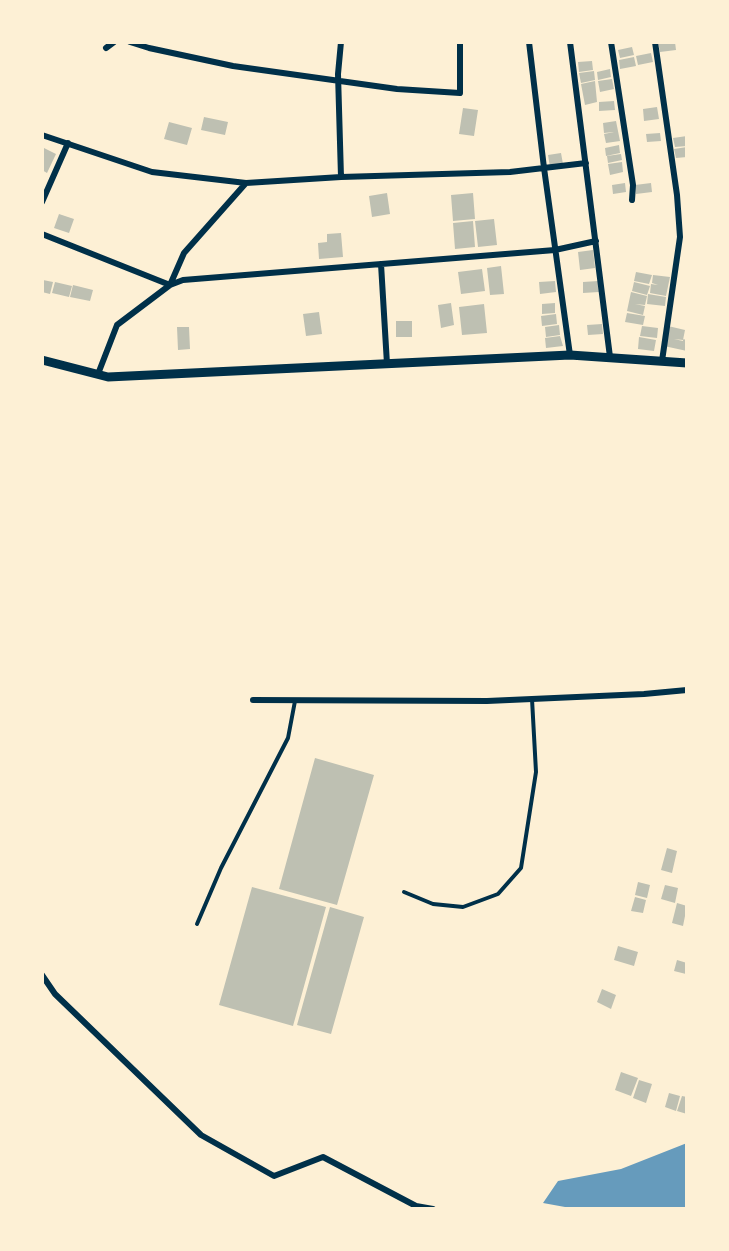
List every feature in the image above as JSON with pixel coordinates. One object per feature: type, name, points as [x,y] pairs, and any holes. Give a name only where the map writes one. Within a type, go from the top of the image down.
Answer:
[{"type":"street","points":[[106,48],[114,42]]},
{"type":"street","points":[[130,42],[233,66],[397,89],[460,93],[460,42]]},
{"type":"street","points":[[341,42],[338,81],[341,177]]},
{"type":"street","points":[[529,42],[570,355]]},
{"type":"street","points":[[570,42],[610,357]]},
{"type":"street","points":[[611,42],[633,185],[632,200]]},
{"type":"street","points":[[655,42],[677,195],[680,237],[662,361]]},
{"type":"street","points":[[42,135],[152,172],[246,183],[341,177],[510,172],[586,163]]},
{"type":"street","points":[[42,202],[68,143]]},
{"type":"street","points":[[170,285],[184,253],[246,183]]},
{"type":"street","points":[[42,234],[170,285]]},
{"type":"street","points":[[98,374],[117,325],[170,285],[183,280],[555,250],[596,241]]},
{"type":"street","points":[[381,264],[387,364]]},
{"type":"street","points":[[42,360],[108,377],[570,355],[687,363]]},
{"type":"street","points":[[253,700],[476,702],[687,690]]},
{"type":"street","points":[[42,975],[55,994],[201,1134],[274,1176],[323,1157],[414,1208],[433,1209]]},
{"type":"lane","points":[[404,892],[433,904],[463,907],[498,894],[520,868],[536,772],[532,699]]},
{"type":"lane","points":[[197,924],[221,868],[288,738],[296,701]]},
{"type":"water","points":[[687,1143],[687,1209],[576,1209],[543,1203],[558,1181],[621,1169]]},
{"type":"building","points":[[658,42],[675,42],[676,50],[660,52]]},
{"type":"building","points":[[632,47],[634,55],[620,58],[618,50]]},
{"type":"building","points":[[651,53],[653,62],[638,65],[636,56]]},
{"type":"building","points":[[634,57],[636,66],[620,69],[619,60]]},
{"type":"building","points":[[592,61],[593,70],[579,72],[578,62]]},
{"type":"building","points":[[610,69],[611,77],[598,80],[597,72]]},
{"type":"building","points":[[594,71],[595,80],[581,83],[579,73]]},
{"type":"building","points":[[612,79],[614,89],[600,92],[598,81]]},
{"type":"building","points":[[595,81],[597,102],[585,105],[581,84]]},
{"type":"building","points":[[614,101],[615,110],[599,111],[599,102]]},
{"type":"building","points":[[657,107],[659,119],[644,121],[643,109]]},
{"type":"building","points":[[463,108],[478,110],[474,136],[459,134]]},
{"type":"building","points":[[204,117],[228,122],[225,135],[201,130]]},
{"type":"building","points":[[616,121],[620,141],[606,143],[604,134],[614,132],[604,133],[603,123]]},
{"type":"building","points":[[169,122],[192,128],[187,145],[164,139]]},
{"type":"building","points":[[660,133],[661,141],[647,142],[646,134]]},
{"type":"building","points":[[687,136],[687,146],[675,147],[673,138]]},
{"type":"building","points":[[619,145],[620,153],[606,156],[605,148]]},
{"type":"building","points":[[42,147],[56,154],[47,173],[42,170]]},
{"type":"building","points":[[687,147],[687,157],[676,158],[674,149]]},
{"type":"building","points":[[561,153],[563,164],[550,167],[548,155]]},
{"type":"building","points":[[621,154],[622,160],[608,163],[607,156]]},
{"type":"building","points":[[622,162],[623,172],[610,175],[608,164]]},
{"type":"building","points":[[625,183],[626,192],[613,194],[612,185]]},
{"type":"building","points":[[651,183],[652,192],[636,194],[635,185]]},
{"type":"building","points":[[387,193],[390,214],[372,217],[369,196]]},
{"type":"building","points":[[473,193],[475,219],[453,221],[451,195]]},
{"type":"building","points":[[59,214],[74,219],[69,233],[54,228]]},
{"type":"building","points":[[494,219],[497,245],[478,247],[475,221]]},
{"type":"building","points":[[473,221],[475,247],[455,249],[453,223]]},
{"type":"building","points":[[341,233],[343,257],[319,259],[318,243],[327,242],[327,234]]},
{"type":"building","points":[[593,250],[595,268],[580,270],[578,252]]},
{"type":"building","points":[[501,266],[504,294],[490,295],[487,268]]},
{"type":"building","points":[[482,269],[485,291],[461,294],[458,272]]},
{"type":"building","points":[[636,272],[652,275],[649,284],[634,281]]},
{"type":"building","points":[[653,275],[670,277],[666,296],[650,293],[651,284],[658,285],[652,283]]},
{"type":"building","points":[[43,280],[53,282],[50,294],[42,292]]},
{"type":"building","points":[[555,281],[556,292],[540,294],[539,282]]},
{"type":"building","points":[[598,281],[599,292],[583,293],[583,282]]},
{"type":"building","points":[[55,282],[72,286],[69,297],[52,293]]},
{"type":"building","points":[[634,282],[650,286],[647,295],[632,291]]},
{"type":"building","points":[[73,285],[93,290],[90,301],[70,297]]},
{"type":"building","points":[[631,292],[647,296],[645,305],[635,304],[645,306],[643,315],[627,311]]},
{"type":"building","points":[[648,294],[666,297],[665,306],[647,304]]},
{"type":"building","points":[[451,303],[454,325],[441,328],[438,305]]},
{"type":"building","points":[[555,303],[555,313],[542,314],[542,304]]},
{"type":"building","points":[[484,304],[487,333],[462,335],[459,307]]},
{"type":"building","points":[[319,312],[322,334],[306,336],[303,314]]},
{"type":"building","points":[[627,313],[645,316],[643,325],[625,322]]},
{"type":"building","points":[[556,314],[557,324],[542,326],[541,316]]},
{"type":"building","points":[[396,321],[412,321],[412,337],[396,337]]},
{"type":"building","points":[[602,324],[603,334],[588,335],[587,325]]},
{"type":"building","points":[[559,325],[560,335],[546,337],[545,327]]},
{"type":"building","points":[[642,326],[658,328],[657,338],[640,336]]},
{"type":"building","points":[[668,326],[685,330],[683,339],[687,340],[687,351],[664,346]]},
{"type":"building","points":[[177,327],[189,327],[190,349],[178,350]]},
{"type":"building","points":[[560,336],[563,346],[546,348],[545,338]]},
{"type":"building","points":[[639,337],[656,340],[654,351],[638,349]]},
{"type":"building","points":[[315,758],[374,775],[337,905],[279,889]]},
{"type":"building","points":[[667,848],[677,851],[672,873],[661,870]]},
{"type":"building","points":[[638,882],[650,885],[647,898],[635,895]]},
{"type":"building","points":[[665,885],[678,888],[675,903],[661,899]]},
{"type":"building","points":[[252,887],[326,907],[293,1026],[219,1005]]},
{"type":"building","points":[[635,897],[646,900],[643,913],[631,911]]},
{"type":"building","points":[[677,903],[687,906],[683,926],[672,923]]},
{"type":"building","points":[[330,907],[364,917],[331,1034],[297,1025]]},
{"type":"building","points":[[618,946],[638,952],[634,966],[614,960]]},
{"type":"building","points":[[677,960],[687,963],[686,974],[674,971]]},
{"type":"building","points":[[602,989],[616,995],[611,1009],[597,1002]]},
{"type":"building","points":[[621,1072],[638,1078],[631,1096],[615,1090]]},
{"type":"building","points":[[639,1080],[652,1084],[646,1103],[633,1098]]},
{"type":"building","points":[[669,1093],[680,1096],[676,1111],[665,1107]]},
{"type":"building","points":[[682,1096],[687,1097],[687,1114],[677,1111]]}]
